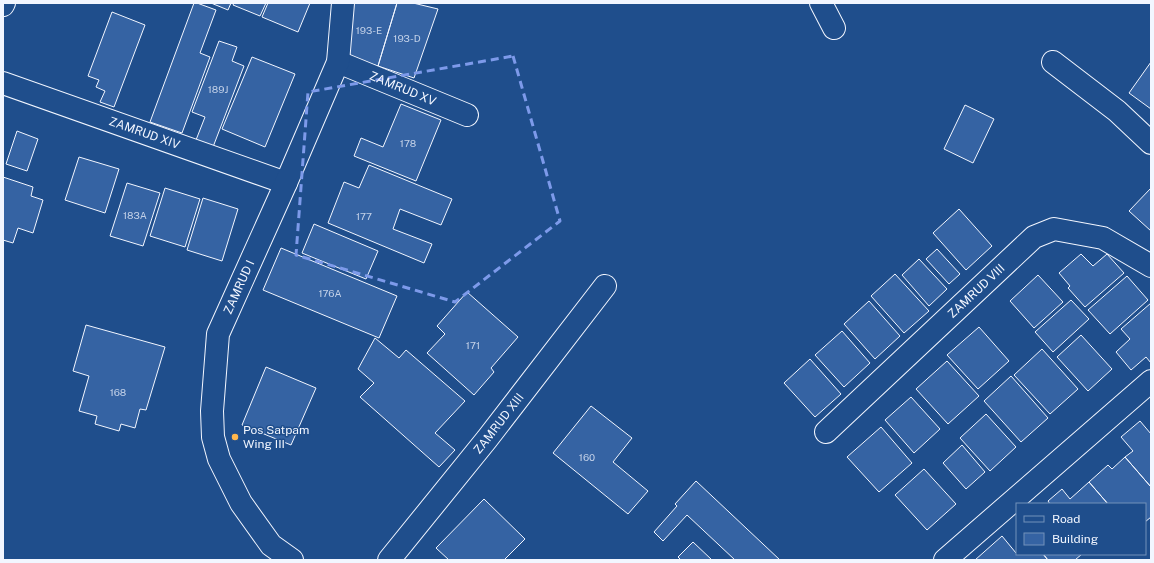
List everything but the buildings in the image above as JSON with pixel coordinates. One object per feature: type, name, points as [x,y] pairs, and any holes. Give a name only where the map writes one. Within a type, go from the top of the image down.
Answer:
[{"type":"street","name":"ZAMRUD I","points":[[292,560],[271,545],[241,503],[219,458],[213,437],[212,411],[218,334],[286,183],[338,62],[343,3]]},
{"type":"street","points":[[821,3],[834,28]]},
{"type":"street","name":"ZAMRUD XV","points":[[338,62],[467,115]]},
{"type":"street","points":[[1053,62],[1117,111],[1151,143]]},
{"type":"street","name":"ZAMRUD XIV","points":[[3,83],[286,183]]},
{"type":"street","name":"ZAMRUD VIII","points":[[826,432],[1034,237],[1054,229],[1103,238],[1151,266]]},
{"type":"street","name":"ZAMRUD XIII","points":[[389,560],[487,439],[605,286]]},
{"type":"street","points":[[944,560],[1151,381]]},
{"type":"highlighted area","points":[[513,56],[560,221],[455,302],[296,255],[308,92]]},
{"type":"place","name":"Pos Satpam Wing III","points":[[235,437]]}]
